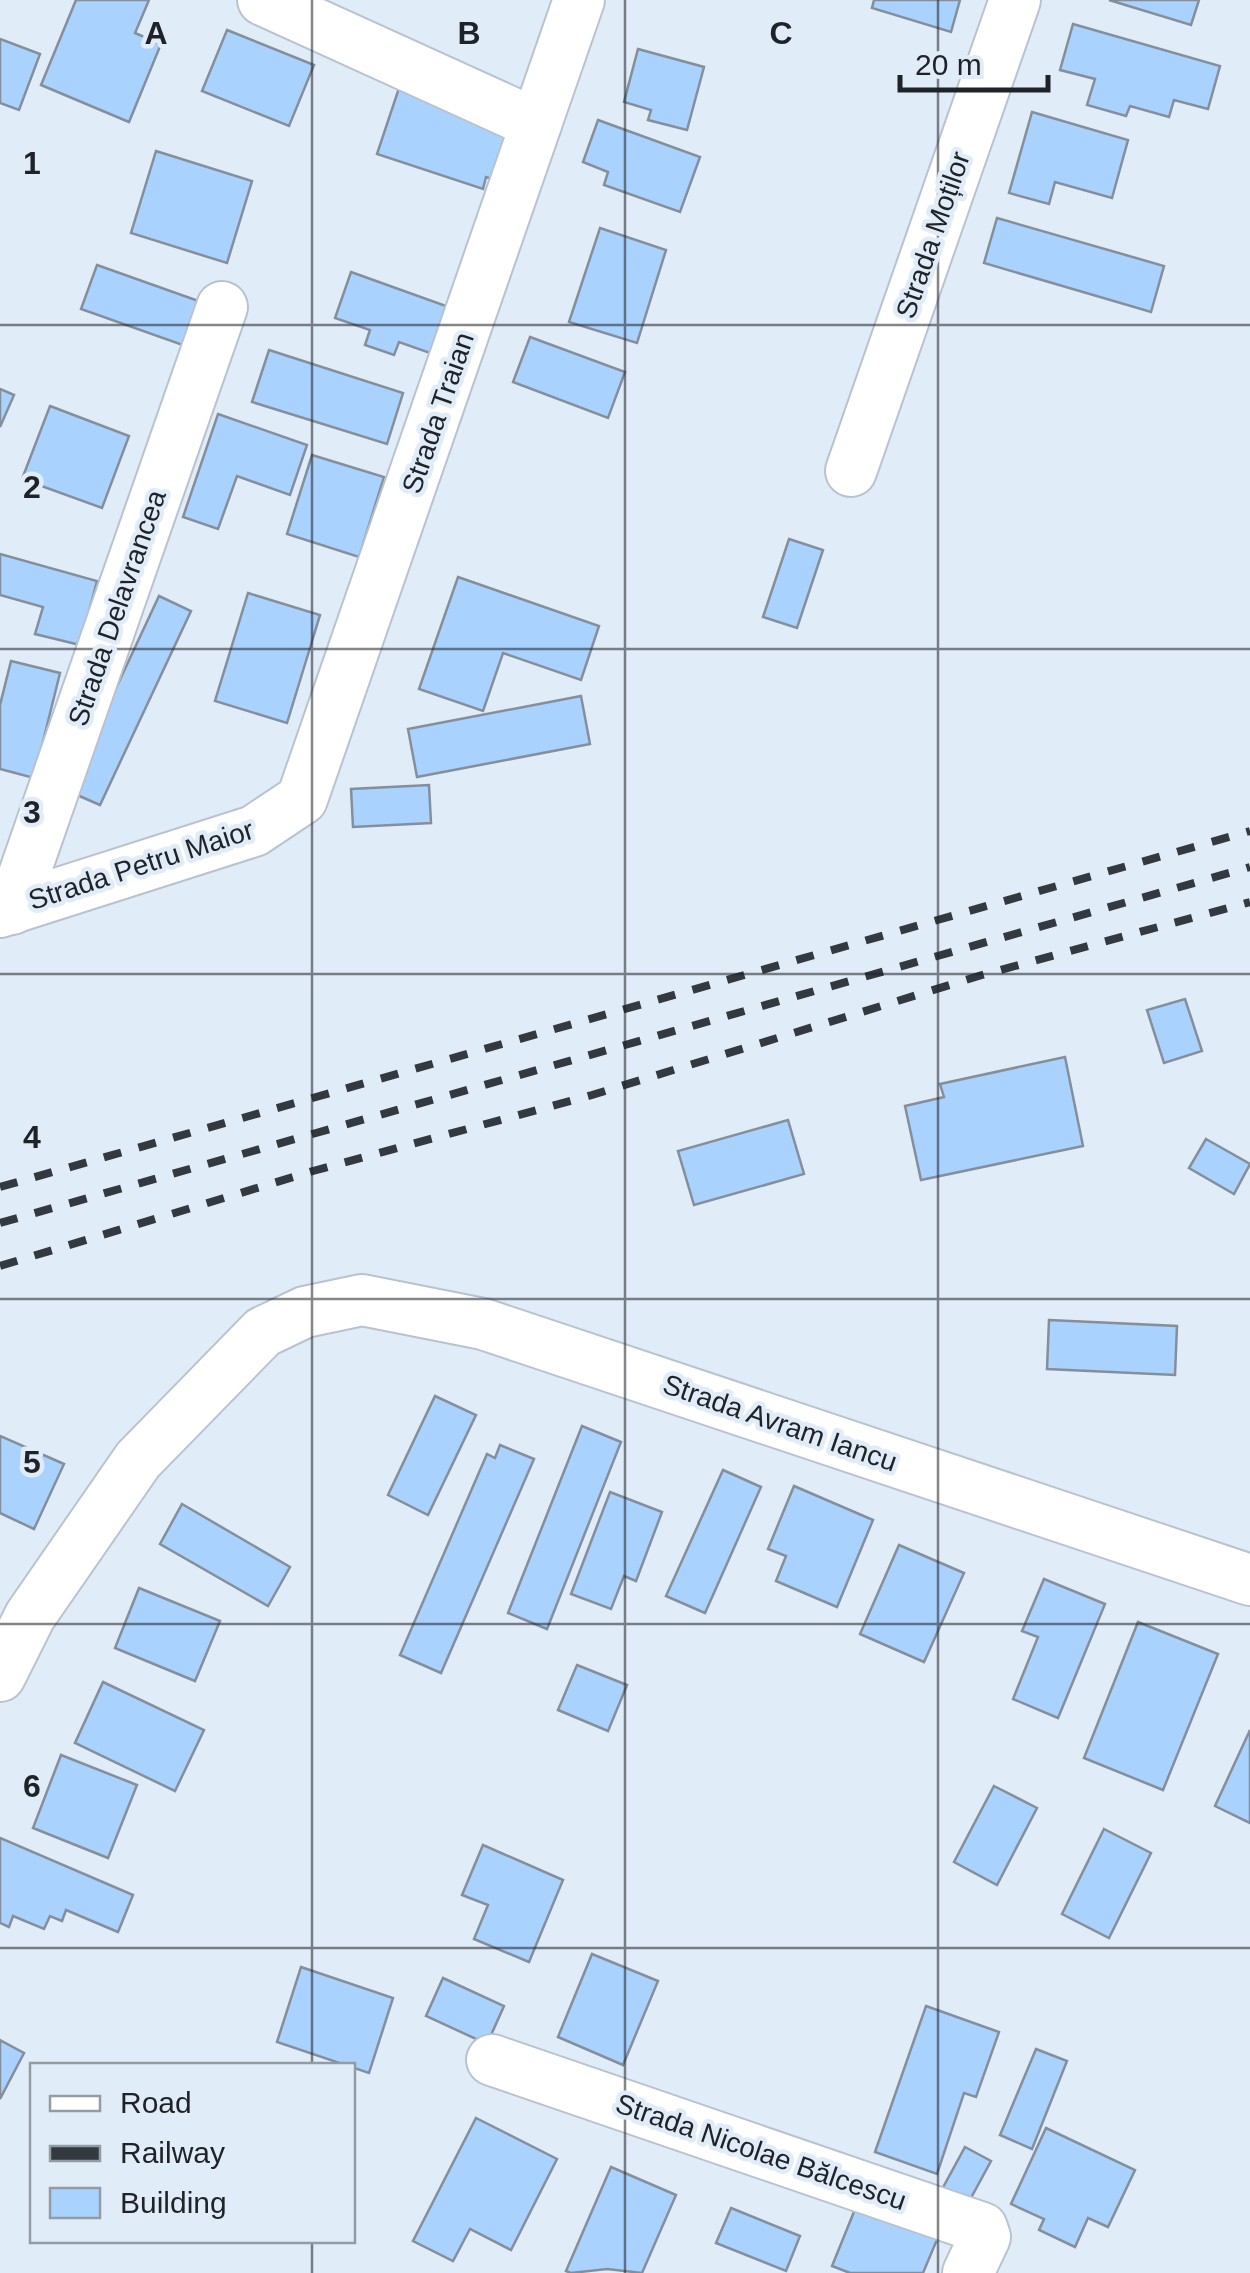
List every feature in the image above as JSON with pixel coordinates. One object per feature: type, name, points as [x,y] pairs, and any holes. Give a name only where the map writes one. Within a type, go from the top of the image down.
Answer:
[{"type":"street","points":[[262,0],[536,124]]},
{"type":"street","name":"Strada Traian","points":[[280,814],[302,799],[316,764],[579,0]]},
{"type":"street","name":"Strada Moților","points":[[851,470],[1015,0]]},
{"type":"street","name":"Strada Delavrancea","points":[[6,910],[222,307]]},
{"type":"street","name":"Strada Petru Maior","points":[[6,910],[254,831],[280,814]]},
{"type":"street","name":"Strada Avram Iancu","points":[[0,1676],[30,1616],[138,1460],[263,1332],[305,1312],[362,1300],[484,1324],[1250,1580]]},
{"type":"street","name":"Strada Nicolae Bălcescu","points":[[492,2060],[982,2228],[985,2238],[968,2273]]},
{"type":"building","points":[[76,0],[149,0],[135,33],[161,44],[129,122],[41,85]]},
{"type":"building","points":[[874,0],[960,0],[951,32],[872,8]]},
{"type":"building","points":[[1109,0],[1199,0],[1191,25]]},
{"type":"building","points":[[1073,24],[1220,66],[1208,109],[1174,100],[1169,117],[1130,106],[1126,116],[1087,105],[1095,79],[1060,70]]},
{"type":"building","points":[[227,30],[314,65],[289,126],[202,91]]},
{"type":"building","points":[[0,39],[40,54],[19,110],[0,103]]},
{"type":"building","points":[[638,49],[704,67],[687,130],[648,120],[651,110],[624,102]]},
{"type":"building","points":[[401,82],[519,122],[499,181],[486,177],[483,189],[377,154]]},
{"type":"building","points":[[1032,112],[1128,140],[1112,198],[1055,182],[1049,204],[1009,193]]},
{"type":"building","points":[[598,120],[700,157],[680,212],[604,185],[608,172],[583,162]]},
{"type":"building","points":[[156,151],[252,181],[227,263],[131,233]]},
{"type":"building","points":[[997,218],[1164,266],[1151,312],[984,263]]},
{"type":"building","points":[[600,228],[666,250],[637,343],[569,322]]},
{"type":"building","points":[[97,265],[207,304],[191,348],[81,309]]},
{"type":"building","points":[[351,272],[446,306],[430,353],[399,342],[394,355],[365,345],[370,330],[335,318]]},
{"type":"building","points":[[530,337],[625,372],[608,418],[513,382]]},
{"type":"building","points":[[269,350],[403,393],[387,444],[252,402]]},
{"type":"building","points":[[0,389],[14,395],[0,427]]},
{"type":"building","points":[[50,406],[129,436],[102,508],[22,479]]},
{"type":"building","points":[[218,414],[307,445],[290,495],[237,476],[218,529],[183,517]]},
{"type":"building","points":[[312,455],[384,477],[359,557],[287,534]]},
{"type":"building","points":[[789,539],[823,550],[797,628],[763,617]]},
{"type":"building","points":[[0,554],[97,581],[80,645],[35,634],[43,607],[0,595]]},
{"type":"building","points":[[458,577],[599,626],[581,680],[503,653],[483,711],[419,689]]},
{"type":"building","points":[[248,593],[320,615],[287,723],[215,701]]},
{"type":"building","points":[[159,596],[191,611],[100,805],[68,791]]},
{"type":"building","points":[[11,661],[60,673],[34,778],[0,769],[0,705]]},
{"type":"building","points":[[581,696],[590,744],[417,777],[408,729]]},
{"type":"building","points":[[429,785],[431,823],[353,827],[351,789]]},
{"type":"building","points":[[1185,999],[1202,1051],[1164,1063],[1147,1010]]},
{"type":"building","points":[[1065,1057],[1083,1146],[921,1180],[905,1106],[944,1097],[940,1084]]},
{"type":"building","points":[[788,1120],[804,1174],[694,1205],[678,1151]]},
{"type":"building","points":[[1206,1139],[1250,1164],[1234,1194],[1189,1168]]},
{"type":"building","points":[[1049,1320],[1177,1326],[1175,1375],[1047,1369]]},
{"type":"building","points":[[435,1396],[476,1415],[428,1515],[388,1495]]},
{"type":"building","points":[[582,1426],[621,1442],[547,1629],[508,1613]]},
{"type":"building","points":[[0,1436],[64,1464],[34,1529],[0,1513]]},
{"type":"building","points":[[500,1445],[534,1459],[441,1673],[400,1655],[487,1454],[495,1458]]},
{"type":"building","points":[[723,1470],[761,1487],[705,1613],[666,1596]]},
{"type":"building","points":[[794,1486],[873,1520],[837,1607],[776,1581],[786,1556],[768,1549]]},
{"type":"building","points":[[610,1492],[662,1512],[636,1581],[624,1576],[611,1609],[571,1594]]},
{"type":"building","points":[[182,1504],[290,1567],[268,1606],[160,1544]]},
{"type":"building","points":[[899,1545],[964,1573],[924,1662],[860,1634]]},
{"type":"building","points":[[1044,1579],[1105,1604],[1058,1718],[1013,1699],[1038,1637],[1022,1631]]},
{"type":"building","points":[[139,1588],[220,1621],[195,1681],[115,1648]]},
{"type":"building","points":[[1138,1622],[1218,1654],[1163,1790],[1084,1758]]},
{"type":"building","points":[[577,1665],[627,1685],[608,1731],[558,1710]]},
{"type":"building","points":[[103,1682],[204,1730],[175,1791],[75,1743]]},
{"type":"building","points":[[1250,1730],[1250,1823],[1215,1806]]},
{"type":"building","points":[[61,1755],[137,1785],[108,1858],[33,1828]]},
{"type":"building","points":[[994,1786],[1037,1808],[997,1885],[954,1862]]},
{"type":"building","points":[[1104,1829],[1151,1853],[1109,1938],[1062,1914]]},
{"type":"building","points":[[0,1838],[133,1895],[118,1932],[66,1910],[62,1921],[50,1916],[44,1929],[13,1916],[9,1927],[0,1923]]},
{"type":"building","points":[[483,1845],[563,1880],[529,1962],[474,1939],[488,1905],[462,1895]]},
{"type":"building","points":[[592,1954],[658,1981],[623,2065],[558,2037]]},
{"type":"building","points":[[301,1967],[393,1998],[369,2073],[355,2068],[355,2063],[339,2063],[277,2042]]},
{"type":"building","points":[[443,1978],[504,2006],[487,2044],[426,2016]]},
{"type":"building","points":[[926,2006],[999,2032],[976,2097],[964,2093],[937,2174],[875,2152]]},
{"type":"building","points":[[0,2040],[24,2053],[0,2099]]},
{"type":"building","points":[[1036,2049],[1067,2061],[1032,2149],[1000,2135]]},
{"type":"building","points":[[476,2118],[557,2159],[511,2250],[470,2229],[453,2261],[413,2241]]},
{"type":"building","points":[[1046,2128],[1135,2170],[1108,2227],[1088,2218],[1075,2247],[1039,2230],[1044,2219],[1011,2204]]},
{"type":"building","points":[[965,2147],[991,2161],[966,2207],[940,2193]]},
{"type":"building","points":[[611,2167],[676,2195],[642,2273],[607,2269],[566,2271]]},
{"type":"building","points":[[860,2197],[941,2230],[923,2273],[850,2273],[832,2266]]},
{"type":"building","points":[[731,2208],[800,2236],[786,2271],[716,2243]]},
{"type":"railway","points":[[0,1187],[1250,831]]},
{"type":"railway","points":[[0,1223],[1250,867]]},
{"type":"railway","points":[[0,1266],[313,1171],[592,1095],[982,975],[1250,902]]}]
